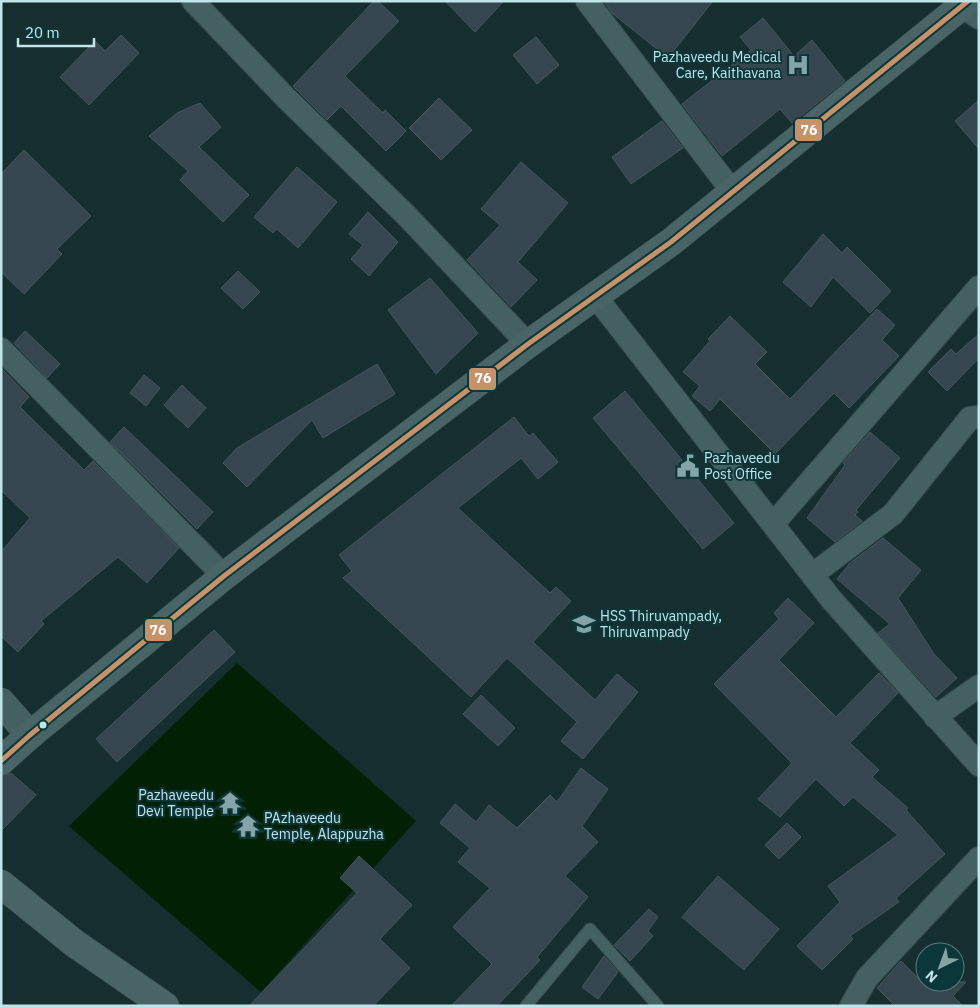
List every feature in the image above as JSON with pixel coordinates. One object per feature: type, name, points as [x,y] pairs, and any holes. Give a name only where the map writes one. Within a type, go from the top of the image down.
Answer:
[{"type":"main road","points":[[1,761],[224,576],[528,344],[671,242],[880,71],[970,9]]},
{"type":"main road","points":[[1,884],[74,943],[165,1006]]},
{"type":"street","points":[[193,1],[286,98],[406,215],[528,344]]},
{"type":"street","points":[[587,1],[732,191]]},
{"type":"street","points":[[773,524],[979,287]]},
{"type":"street","points":[[596,297],[812,575],[979,765]]},
{"type":"street","points":[[1,349],[224,576]]},
{"type":"street","points":[[812,575],[892,514],[970,418],[979,416]]},
{"type":"street","points":[[935,717],[979,686]]},
{"type":"street","points":[[1,702],[30,735]]},
{"type":"street","points":[[851,1006],[867,978],[979,858]]},
{"type":"lane","points":[[526,1006],[590,929],[658,1006]]},
{"type":"shaded area","points":[[237,663],[416,821],[261,992],[69,826]]},
{"type":"building","points":[[374,1],[378,1],[399,21],[345,76],[383,113],[385,110],[406,131],[386,151],[341,106],[327,120],[293,86]]},
{"type":"building","points":[[445,1],[504,1],[475,32]]},
{"type":"building","points":[[604,1],[713,1],[668,58],[612,13]]},
{"type":"building","points":[[763,18],[794,56],[812,40],[845,81],[792,123],[780,109],[722,156],[682,104],[751,50],[740,37]]},
{"type":"building","points":[[121,35],[139,53],[89,105],[60,77],[95,41],[105,51]]},
{"type":"building","points":[[536,37],[559,65],[537,84],[513,55]]},
{"type":"building","points":[[439,98],[472,130],[441,160],[409,128]]},
{"type":"building","points":[[979,100],[979,149],[955,121]]},
{"type":"building","points":[[200,103],[221,127],[199,147],[249,195],[223,222],[180,180],[188,171],[149,136],[177,113]]},
{"type":"building","points":[[662,121],[683,148],[631,184],[612,157]]},
{"type":"building","points":[[24,150],[91,216],[57,249],[62,254],[24,294],[1,272],[1,174]]},
{"type":"building","points":[[521,162],[568,203],[518,262],[537,280],[511,307],[467,260],[500,225],[481,209]]},
{"type":"building","points":[[297,167],[337,202],[298,248],[277,229],[273,233],[254,217]]},
{"type":"building","points":[[368,212],[398,242],[369,276],[351,259],[363,245],[349,234]]},
{"type":"building","points":[[823,234],[842,253],[847,247],[891,291],[870,313],[833,277],[811,307],[783,282]]},
{"type":"building","points":[[238,271],[260,292],[243,309],[221,288]]},
{"type":"building","points":[[430,278],[478,333],[436,374],[388,310]]},
{"type":"building","points":[[877,309],[895,325],[882,340],[899,356],[849,408],[834,393],[775,454],[720,399],[710,411],[692,396],[700,386],[683,372],[710,341],[708,339],[730,316],[767,352],[755,364],[790,399]]},
{"type":"building","points":[[25,331],[60,364],[47,378],[14,343]]},
{"type":"building","points":[[979,334],[979,358],[947,391],[928,372],[951,349],[956,354]]},
{"type":"building","points":[[377,364],[395,394],[323,438],[312,420],[247,487],[223,463],[237,448]]},
{"type":"building","points":[[1,368],[29,397],[20,407],[84,470],[93,461],[179,548],[147,583],[118,557],[41,621],[44,624],[18,652],[1,636],[1,552],[30,518],[1,490]]},
{"type":"building","points":[[144,375],[160,388],[146,406],[130,393]]},
{"type":"building","points":[[182,385],[206,408],[188,428],[164,405]]},
{"type":"building","points":[[625,391],[734,523],[703,549],[593,418]]},
{"type":"building","points":[[514,417],[529,436],[533,433],[558,462],[538,479],[521,458],[458,508],[550,593],[556,587],[571,601],[533,642],[595,700],[617,674],[638,692],[583,759],[561,741],[577,722],[507,658],[471,697],[343,578],[352,571],[339,555]]},
{"type":"building","points":[[124,427],[213,512],[197,529],[110,442]]},
{"type":"building","points":[[870,432],[900,458],[856,510],[858,512],[855,515],[862,521],[835,542],[807,518],[845,465],[843,463]]},
{"type":"building","points":[[883,538],[921,570],[898,598],[934,654],[957,678],[936,697],[878,633],[890,624],[837,579],[850,563]]},
{"type":"building","points":[[788,598],[814,623],[779,660],[836,717],[879,673],[898,693],[850,743],[879,770],[872,777],[908,808],[906,810],[945,854],[896,898],[899,902],[850,936],[853,939],[822,970],[797,946],[840,902],[828,886],[898,835],[853,797],[844,806],[816,779],[780,817],[758,799],[792,763],[714,684],[779,619],[774,613]]},
{"type":"building","points":[[214,630],[235,652],[117,762],[96,739]]},
{"type":"building","points":[[481,695],[515,728],[498,746],[463,714]]},
{"type":"building","points":[[581,768],[608,789],[582,826],[598,842],[565,876],[588,897],[537,957],[540,960],[497,1006],[451,1006],[492,964],[453,927],[490,888],[458,862],[470,848],[440,823],[455,804],[476,822],[489,805],[517,828],[550,795],[557,802]]},
{"type":"building","points":[[11,773],[36,795],[1,831],[1,776]]},
{"type":"building","points":[[787,823],[801,837],[779,859],[765,845]]},
{"type":"building","points":[[359,856],[412,905],[380,939],[410,968],[373,1006],[249,1006],[357,893],[340,878]]},
{"type":"building","points":[[718,876],[779,929],[744,970],[682,917]]},
{"type":"building","points":[[649,909],[658,917],[648,931],[653,936],[630,961],[614,945]]},
{"type":"building","points":[[604,956],[618,972],[598,999],[582,987]]},
{"type":"building","points":[[901,961],[915,975],[915,992],[957,992],[953,996],[963,1006],[895,1006],[877,988]]},
{"type":"transit line","name":"76","points":[[1,761],[224,576],[528,344],[671,242],[968,1]]},
{"type":"place","name":"Pazhaveedu Medical Care, Kaithavana","points":[[798,65]]},
{"type":"place","name":"Pazhaveedu Post Office","points":[[688,466]]},
{"type":"place","name":"HSS Thiruvampady, Thiruvampady","points":[[584,624]]},
{"type":"place","name":"Pazhaveedu Devi Temple","points":[[230,803]]},
{"type":"place","name":"PAzhaveedu Temple, Alappuzha","points":[[248,826]]}]
